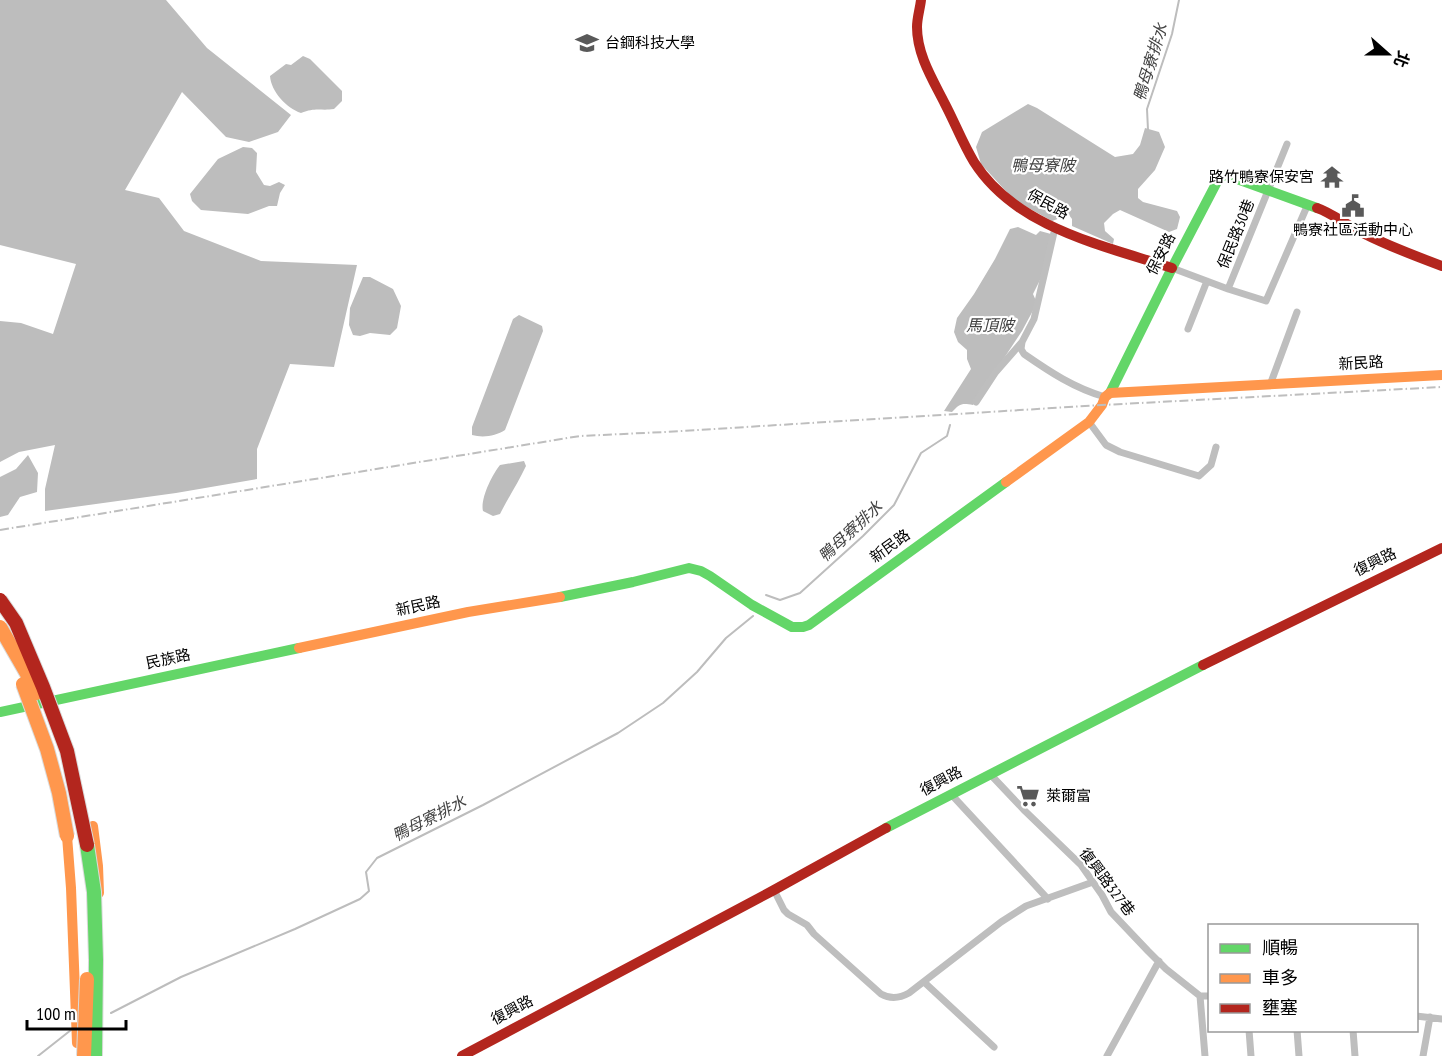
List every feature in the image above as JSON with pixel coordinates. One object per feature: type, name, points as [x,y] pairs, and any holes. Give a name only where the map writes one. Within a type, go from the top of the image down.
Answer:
[{"type":"main road","name":"保民路","points":[[921,0],[917,26],[926,65],[974,162],[997,190],[1014,205],[1070,235],[1172,268]]},
{"type":"main road","name":"保安路","points":[[1107,395],[1219,178],[1226,175],[1324,210],[1384,243],[1442,266]]},
{"type":"main road","name":"新民路","points":[[343,639],[468,612],[540,601],[689,568],[710,576],[752,605],[792,627],[803,627],[810,625],[1089,422],[1107,395],[1442,375]]},
{"type":"main road","name":"復興路","points":[[462,1056],[951,794],[1199,667],[1442,548]]},
{"type":"main road","points":[[0,600],[49,680],[74,747],[85,786],[98,866],[101,967]]},
{"type":"main road","points":[[15,623],[43,687],[67,751],[85,831],[94,892],[95,1056]]},
{"type":"main road","points":[[1,628],[47,749],[59,793],[67,836],[72,897],[77,1043]]},
{"type":"main road","points":[[1,628],[34,686],[58,753],[76,832],[86,917],[87,973],[84,1056]]},
{"type":"main road","name":"民族路","points":[[0,712],[343,639]]},
{"type":"street","points":[[1269,190],[1287,144]]},
{"type":"street","name":"保民路30巷","points":[[1228,289],[1269,190]]},
{"type":"street","name":"保民路","points":[[1172,268],[1266,301],[1308,204]]},
{"type":"street","points":[[976,402],[995,373],[1022,342],[1034,319],[1055,228]]},
{"type":"street","points":[[1188,329],[1207,281]]},
{"type":"street","points":[[1270,385],[1297,312]]},
{"type":"street","points":[[1022,342],[1021,349],[1024,354],[1053,374],[1086,392],[1107,395]]},
{"type":"street","points":[[1089,422],[1106,445],[1120,452],[1199,476],[1211,465],[1216,447]]},
{"type":"street","name":"復興路327巷","points":[[990,774],[1024,811],[1081,866],[1111,912],[1148,951],[1200,996]]},
{"type":"street","points":[[951,794],[1048,898]]},
{"type":"street","points":[[774,890],[788,914],[807,925],[814,934],[886,997],[903,996],[1001,922],[1026,906],[1093,882]]},
{"type":"street","points":[[1107,1056],[1159,961]]},
{"type":"street","points":[[924,982],[994,1047]]},
{"type":"street","points":[[1205,1056],[1200,996],[1208,996]]},
{"type":"street","points":[[1418,1017],[1442,1019]]},
{"type":"street","points":[[1424,1056],[1430,1017]]},
{"type":"street","points":[[1249,1032],[1251,1056]]},
{"type":"street","points":[[1297,1032],[1299,1056]]},
{"type":"street","points":[[1353,1032],[1355,1056]]},
{"type":"water","points":[[0,0],[166,0],[207,48],[291,115],[278,132],[249,142],[226,137],[182,92],[125,190],[159,198],[184,231],[261,261],[357,265],[334,367],[290,364],[257,449],[257,479],[45,511],[45,489],[55,445],[19,452],[0,462],[0,321],[21,323],[53,334],[76,264],[0,245]]},
{"type":"water","points":[[303,56],[310,59],[342,91],[342,101],[334,109],[301,113],[290,107],[276,93],[270,76],[286,64],[291,65]]},
{"type":"water","name":"鴨母寮陂","points":[[1028,104],[1115,157],[1133,154],[1140,145],[1145,128],[1159,132],[1165,147],[1155,170],[1138,189],[1138,198],[1143,202],[1177,211],[1180,217],[1177,229],[1169,232],[1120,210],[1104,223],[1105,231],[1114,239],[1113,244],[1072,226],[1072,219],[1069,215],[1052,221],[1014,200],[981,164],[976,147],[982,132]]},
{"type":"water","points":[[243,147],[252,148],[257,153],[256,172],[264,185],[270,186],[279,182],[285,185],[280,193],[277,206],[269,206],[248,214],[201,210],[192,201],[190,194],[218,159]]},
{"type":"water","name":"馬頂陂","points":[[1018,227],[1036,235],[1040,231],[1051,234],[1042,276],[1033,294],[1037,303],[1022,331],[973,405],[963,404],[952,412],[944,411],[971,369],[967,359],[967,350],[958,342],[954,332],[957,318],[995,259],[1010,229]]},
{"type":"water","points":[[363,277],[370,277],[393,289],[401,306],[397,328],[390,335],[370,333],[360,336],[353,335],[349,325],[350,308]]},
{"type":"water","points":[[519,315],[542,326],[543,331],[505,430],[489,436],[472,435],[472,427],[513,319]]},
{"type":"water","points":[[28,455],[38,473],[37,492],[20,497],[8,515],[0,517],[0,477],[16,469]]},
{"type":"water","points":[[524,461],[526,466],[500,514],[493,516],[483,511],[485,494],[500,465]]},
{"type":"waterway","name":"鴨母寮排水","points":[[1148,130],[1147,109],[1172,34],[1179,0]]},
{"type":"waterway","name":"鴨母寮排水","points":[[766,595],[780,600],[800,593],[863,536],[894,505],[921,453],[947,436],[950,425]]},
{"type":"waterway","name":"鴨母寮排水","points":[[111,1013],[181,977],[360,899],[369,891],[366,872],[377,858],[618,733],[663,703],[697,672],[726,638],[753,616]]},
{"type":"waterway","name":"鴨母寮排水","points":[[38,1056],[71,1030]]},
{"type":"railway","points":[[0,530],[580,436],[1442,387]]},
{"type":"traffic: fast","points":[[1110,393],[1219,178],[1226,175],[1317,208]]},
{"type":"traffic: fast","points":[[560,597],[689,568],[710,576],[752,605],[792,627],[803,627],[809,625],[1006,482]]},
{"type":"traffic: fast","points":[[0,712],[299,648]]},
{"type":"traffic: fast","points":[[886,828],[1203,665]]},
{"type":"traffic: fast","points":[[87,845],[94,892],[95,1056]]},
{"type":"traffic: slow","points":[[1006,482],[1089,422],[1110,393],[1442,375]]},
{"type":"traffic: slow","points":[[299,648],[468,612],[560,597]]},
{"type":"traffic: slow","points":[[0,627],[36,693]]},
{"type":"traffic: slow","points":[[23,684],[47,749],[59,793],[67,836]]},
{"type":"traffic: slow","points":[[93,826],[99,893]]},
{"type":"traffic: slow","points":[[67,836],[77,1043]]},
{"type":"traffic: slow","points":[[84,1056],[87,979]]},
{"type":"traffic: jam","points":[[921,0],[917,27],[923,57],[970,155],[992,185],[1013,203],[1062,231],[1172,268]]},
{"type":"traffic: jam","points":[[1317,208],[1382,242],[1442,266]]},
{"type":"traffic: jam","points":[[1203,665],[1442,548]]},
{"type":"traffic: jam","points":[[0,600],[16,623],[67,751],[87,845]]},
{"type":"traffic: jam","points":[[462,1056],[886,828]]},
{"type":"place","name":"台鋼科技大學","points":[[587,43]]},
{"type":"place","name":"路竹鴨寮保安宮","points":[[1332,177]]},
{"type":"place","name":"鴨寮社區活動中心","points":[[1353,206]]},
{"type":"place","name":"萊爾富","points":[[1028,796]]}]
